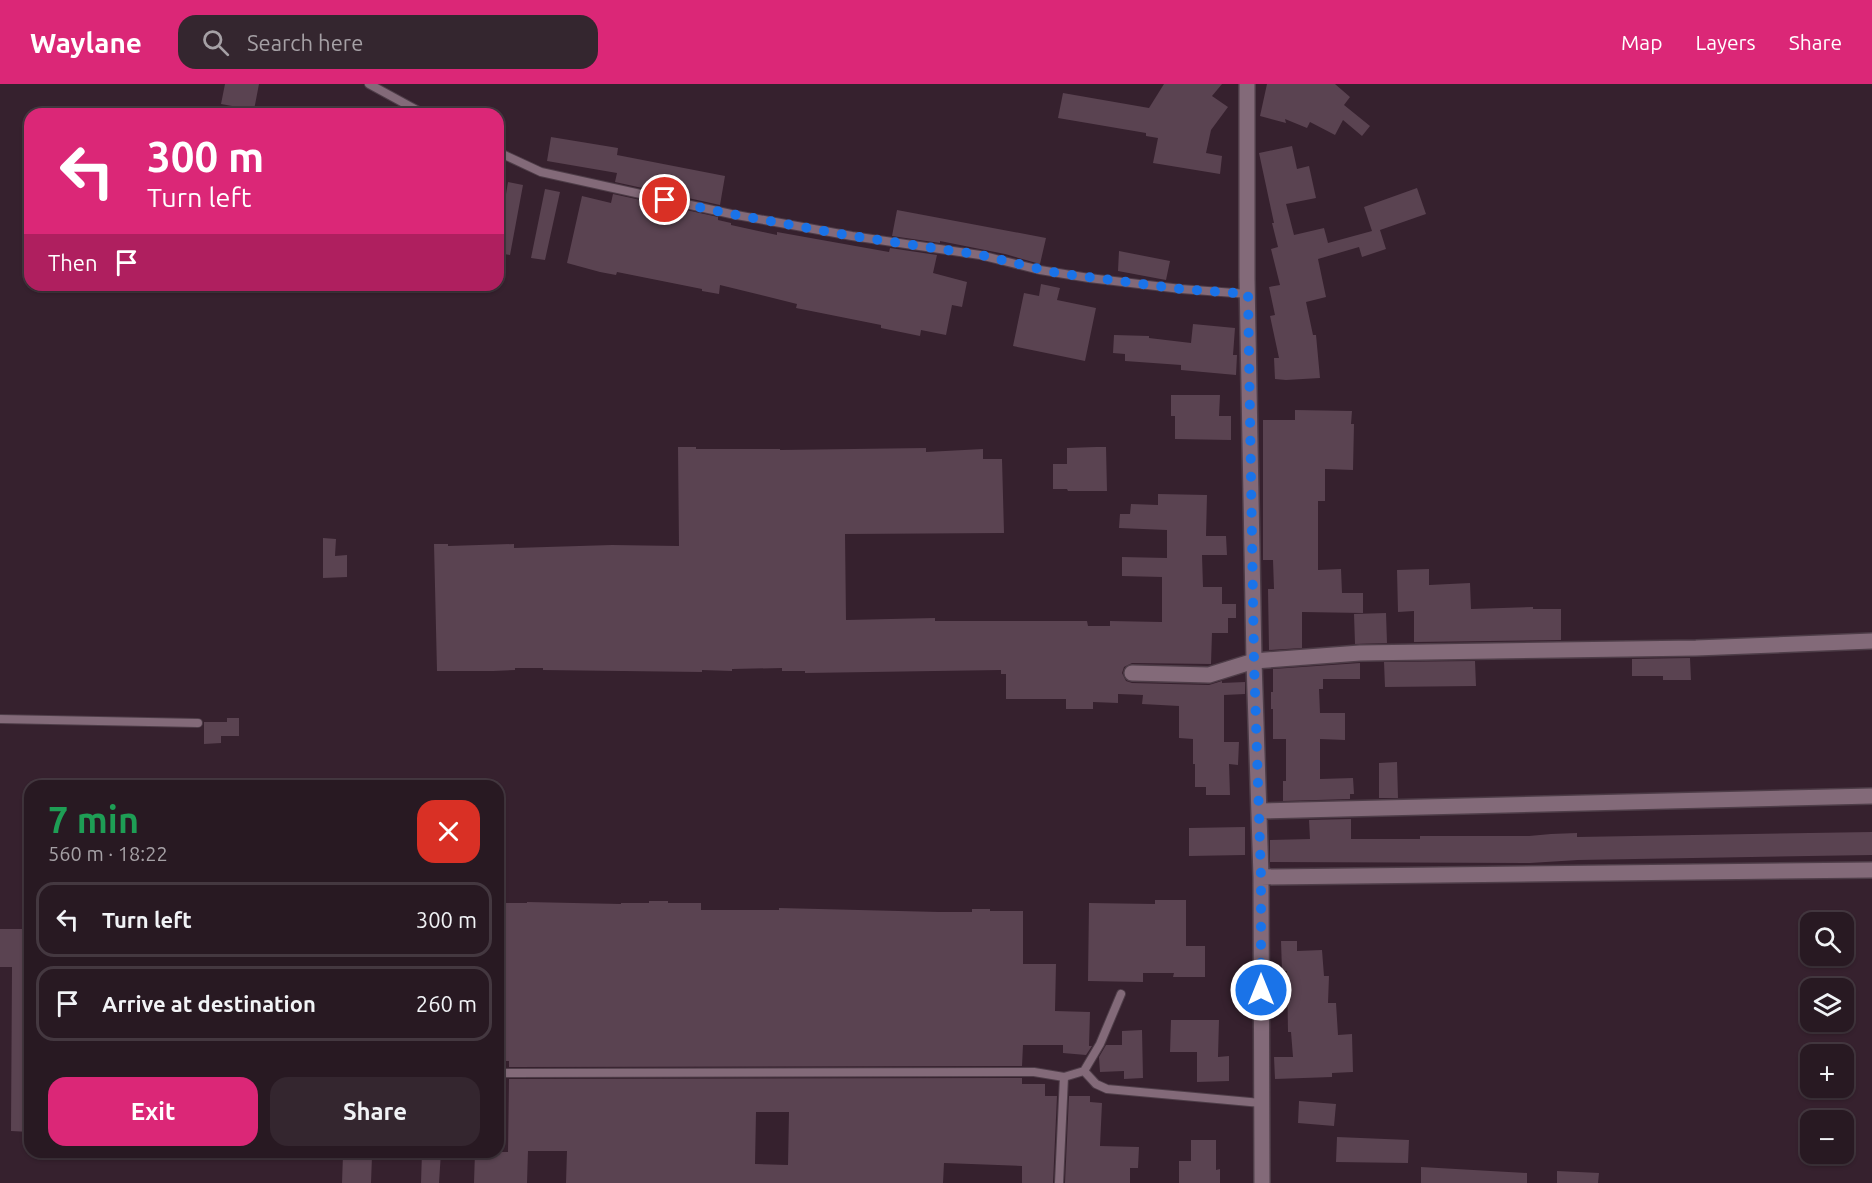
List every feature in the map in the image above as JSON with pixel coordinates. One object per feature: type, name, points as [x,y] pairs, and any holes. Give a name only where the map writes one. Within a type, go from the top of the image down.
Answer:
[{"type":"street","points":[[1247,84],[1254,661],[1261,877],[1262,1183]]},
{"type":"street","points":[[1132,673],[1209,675],[1254,661],[1360,653],[1696,648],[1872,641]]},
{"type":"street","points":[[1259,812],[1872,796]]},
{"type":"street","points":[[1261,877],[1872,870]]},
{"type":"lane","points":[[369,84],[413,108]]},
{"type":"lane","points":[[504,155],[541,172],[731,214],[852,236],[981,255],[1040,270],[1089,278],[1248,294]]},
{"type":"lane","points":[[0,719],[198,723]]},
{"type":"lane","points":[[504,1073],[1034,1072],[1064,1077],[1083,1071],[1100,1044],[1121,994]]},
{"type":"lane","points":[[1083,1071],[1096,1084],[1107,1089],[1261,1103]]},
{"type":"lane","points":[[1059,1183],[1064,1077]]},
{"type":"building","points":[[225,84],[259,84],[254,108],[221,104]]},
{"type":"building","points":[[1164,84],[1222,84],[1212,96],[1228,107],[1211,130],[1206,153],[1222,156],[1220,174],[1153,163],[1158,138],[1146,136],[1146,133],[1058,118],[1063,93],[1149,108]]},
{"type":"building","points":[[1267,84],[1335,84],[1350,97],[1344,105],[1370,126],[1362,136],[1343,120],[1335,135],[1310,122],[1307,128],[1285,119],[1286,123],[1260,116]]},
{"type":"building","points":[[551,137],[618,148],[617,155],[725,176],[720,205],[615,182],[617,173],[547,161]]},
{"type":"building","points":[[1292,146],[1297,169],[1309,166],[1316,198],[1286,204],[1294,235],[1324,228],[1328,243],[1372,231],[1364,207],[1417,188],[1426,214],[1380,230],[1386,249],[1362,257],[1359,247],[1318,259],[1326,297],[1306,302],[1313,335],[1316,335],[1320,378],[1286,380],[1275,379],[1274,358],[1279,358],[1270,316],[1275,315],[1269,287],[1280,285],[1271,249],[1278,247],[1259,153]]},
{"type":"building","points":[[508,182],[523,185],[510,255],[504,254],[504,206]]},
{"type":"building","points":[[545,189],[560,192],[545,260],[531,258]]},
{"type":"building","points":[[613,194],[718,217],[718,220],[731,223],[731,225],[777,235],[777,232],[889,252],[890,248],[937,255],[933,273],[967,282],[962,307],[952,305],[946,335],[921,330],[920,336],[881,328],[881,325],[796,308],[797,304],[720,285],[719,294],[617,272],[616,275],[600,272],[567,263],[582,196],[611,203]]},
{"type":"building","points":[[897,210],[1046,238],[1040,264],[1005,254],[940,241],[940,243],[892,236]]},
{"type":"building","points":[[1119,251],[1170,261],[1166,280],[1118,271]]},
{"type":"building","points":[[1041,284],[1060,288],[1057,300],[1096,308],[1085,361],[1013,346],[1024,293],[1039,296]]},
{"type":"building","points":[[1193,324],[1235,328],[1233,355],[1237,355],[1236,375],[1181,370],[1181,365],[1125,361],[1125,354],[1113,353],[1114,335],[1149,336],[1149,338],[1191,343]]},
{"type":"building","points":[[1171,395],[1220,395],[1219,416],[1231,416],[1231,440],[1175,439],[1175,416],[1171,416]]},
{"type":"building","points":[[1295,410],[1352,411],[1353,470],[1325,469],[1325,501],[1318,501],[1318,570],[1341,569],[1342,593],[1363,593],[1363,613],[1302,612],[1302,648],[1269,650],[1268,589],[1274,589],[1273,560],[1263,560],[1263,420],[1295,420]]},
{"type":"building","points":[[678,447],[780,450],[926,448],[926,452],[983,449],[983,459],[1002,459],[1004,533],[845,534],[846,620],[935,618],[935,621],[1087,621],[1088,626],[1110,626],[1110,621],[1162,622],[1162,577],[1122,576],[1122,557],[1167,558],[1167,530],[1119,528],[1120,514],[1130,514],[1131,504],[1158,505],[1158,494],[1207,495],[1206,536],[1226,536],[1227,555],[1202,555],[1203,587],[1222,587],[1222,604],[1236,604],[1236,618],[1228,618],[1228,633],[1212,633],[1211,664],[1132,663],[1124,667],[1122,673],[1126,681],[1132,683],[1209,685],[1222,681],[1222,683],[1245,682],[1245,694],[1224,695],[1224,742],[1239,742],[1238,765],[1229,764],[1230,795],[1206,795],[1206,787],[1195,787],[1193,739],[1179,738],[1179,706],[1142,704],[1143,695],[1118,694],[1118,703],[1093,702],[1093,709],[1066,709],[1066,699],[1006,699],[1006,674],[1001,674],[1001,670],[805,673],[805,671],[782,671],[782,668],[702,670],[702,672],[515,668],[515,670],[493,671],[437,671],[434,544],[448,544],[448,546],[514,544],[514,548],[612,545],[679,546]]},
{"type":"building","points":[[1106,447],[1107,491],[1053,489],[1053,464],[1067,464],[1067,448]]},
{"type":"building","points":[[323,538],[336,539],[335,556],[347,555],[347,577],[323,578]]},
{"type":"building","points":[[1429,569],[1429,585],[1470,583],[1471,609],[1533,607],[1533,609],[1561,609],[1561,640],[1414,642],[1414,611],[1398,612],[1397,570]]},
{"type":"building","points":[[1386,613],[1387,643],[1355,644],[1354,614]]},
{"type":"building","points":[[1690,658],[1691,680],[1663,680],[1663,676],[1632,676],[1632,659]]},
{"type":"building","points":[[1475,661],[1476,686],[1385,687],[1384,662]]},
{"type":"building","points":[[1360,663],[1360,679],[1323,679],[1323,689],[1319,689],[1320,713],[1345,713],[1345,740],[1320,739],[1320,779],[1353,778],[1354,794],[1350,794],[1350,799],[1283,801],[1283,781],[1286,781],[1286,739],[1273,739],[1271,692],[1273,692],[1273,669]]},
{"type":"building","points":[[227,718],[239,718],[239,736],[221,736],[221,743],[204,744],[204,722],[227,722]]},
{"type":"building","points":[[1397,762],[1398,798],[1379,798],[1379,763]]},
{"type":"building","points":[[1351,819],[1351,839],[1420,839],[1420,836],[1529,836],[1577,833],[1577,837],[1872,832],[1872,855],[1578,860],[1530,863],[1270,862],[1270,840],[1310,839],[1309,820]]},
{"type":"building","points":[[1245,827],[1245,855],[1189,856],[1189,828]]},
{"type":"building","points":[[1155,900],[1186,900],[1186,946],[1205,946],[1205,977],[1173,977],[1174,973],[1143,973],[1143,982],[1088,981],[1089,903],[1155,904]]},
{"type":"building","points":[[649,901],[668,901],[668,903],[701,903],[701,910],[779,910],[779,908],[939,912],[972,912],[972,909],[1023,911],[1023,964],[1056,964],[1055,1011],[1090,1012],[1089,1046],[1092,1046],[1086,1055],[1063,1053],[1063,1045],[1023,1045],[1022,1066],[509,1067],[509,1061],[504,1061],[504,903],[649,903]]},
{"type":"building","points":[[0,929],[24,929],[24,1132],[11,1131],[12,967],[0,967]]},
{"type":"building","points":[[1281,941],[1297,941],[1297,951],[1322,950],[1324,976],[1329,976],[1328,1003],[1336,1003],[1338,1035],[1352,1034],[1353,1072],[1332,1073],[1332,1077],[1275,1079],[1274,1057],[1293,1057],[1291,1032],[1288,1032],[1287,971],[1282,971]]},
{"type":"building","points":[[1171,1020],[1219,1020],[1218,1057],[1229,1056],[1229,1081],[1197,1082],[1197,1052],[1170,1052]]},
{"type":"building","points":[[1142,1030],[1143,1078],[1124,1079],[1124,1071],[1100,1072],[1099,1057],[1106,1045],[1122,1045],[1122,1031]]},
{"type":"building","points":[[1022,1078],[1022,1084],[1045,1084],[1045,1096],[1057,1096],[1053,1183],[1022,1183],[1022,1166],[944,1163],[943,1183],[566,1183],[567,1151],[528,1151],[527,1183],[474,1183],[475,1158],[504,1158],[504,1152],[508,1152],[509,1079]],"holes":[[[756,1112],[789,1112],[788,1165],[755,1164]]]},
{"type":"building","points":[[1069,1096],[1090,1096],[1090,1102],[1102,1103],[1100,1146],[1139,1147],[1138,1168],[1130,1168],[1130,1183],[1065,1183]]},
{"type":"building","points":[[1299,1101],[1336,1104],[1334,1126],[1298,1123]]},
{"type":"building","points":[[1337,1137],[1409,1140],[1408,1163],[1336,1162]]},
{"type":"building","points":[[1191,1140],[1216,1140],[1216,1170],[1220,1169],[1220,1183],[1179,1183],[1179,1161],[1191,1161]]},
{"type":"building","points":[[343,1158],[372,1158],[371,1183],[342,1183]]},
{"type":"building","points":[[422,1158],[441,1158],[439,1183],[421,1183]]},
{"type":"building","points":[[1421,1167],[1527,1173],[1527,1183],[1421,1183]]},
{"type":"building","points":[[1557,1171],[1599,1173],[1598,1183],[1557,1183]]},
{"type":"route","points":[[665,200],[852,236],[981,255],[1057,273],[1181,289],[1248,294],[1254,661],[1261,877],[1261,990]]}]
